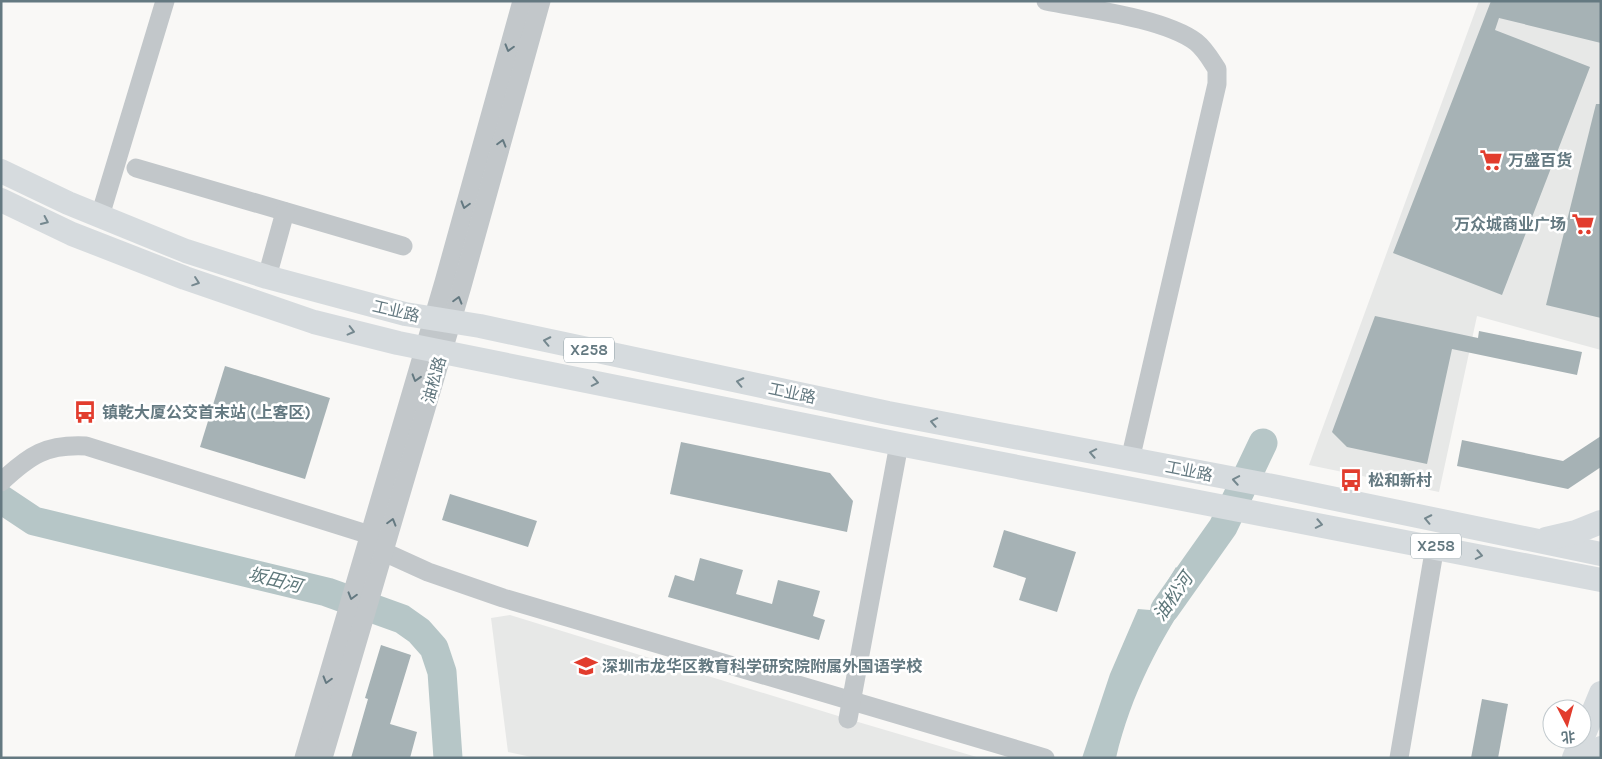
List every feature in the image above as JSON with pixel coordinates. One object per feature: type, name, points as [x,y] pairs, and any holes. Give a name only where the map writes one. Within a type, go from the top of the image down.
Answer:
[{"type":"main road","name":"工业路","points":[[1,171],[100,216],[186,251],[396,312],[888,413],[1278,487],[1601,554]]},
{"type":"main road","name":"工业路","points":[[1,200],[72,234],[185,278],[314,322],[434,350],[899,444],[1435,546],[1601,580]]},
{"type":"main road","points":[[1528,540],[1558,538],[1601,522]]},
{"type":"main road","points":[[1592,715],[1601,693]]},
{"type":"main road","points":[[1597,758],[1601,748]]},
{"type":"street","points":[[100,216],[165,1]]},
{"type":"street","name":"油松路","points":[[304,758],[349,636],[381,561],[522,1]]},
{"type":"street","name":"油松路","points":[[442,320],[541,1]]},
{"type":"street","points":[[1046,1],[1146,22],[1175,31],[1196,42],[1218,69],[1217,84],[1130,460]]},
{"type":"street","points":[[136,168],[403,246]]},
{"type":"street","points":[[267,276],[285,212]]},
{"type":"street","name":"油松路","points":[[323,758],[349,636],[362,559],[434,350]]},
{"type":"street","points":[[848,719],[899,444]]},
{"type":"street","points":[[1,482],[18,466],[39,452],[62,445],[86,446],[370,535]]},
{"type":"street","points":[[1398,758],[1435,546]]},
{"type":"street","points":[[381,561],[428,572],[503,598],[1045,758]]},
{"type":"shaded area","points":[[1479,1],[1601,1],[1601,350],[1477,316],[1439,492],[1309,465]]},
{"type":"shaded area","name":"深圳市龙华区教育科学研究院附属外国语学校","points":[[510,615],[980,758],[536,758],[508,752],[491,618]]},
{"type":"water","points":[[1176,567],[1196,586],[1170,627],[1148,668],[1122,734],[1116,758],[1082,758],[1110,674],[1138,609],[1150,610]]},
{"type":"building","name":"万盛百货","points":[[1491,1],[1601,1],[1601,43],[1499,18],[1495,30],[1590,67],[1502,295],[1393,253]]},
{"type":"building","name":"万众城商业广场","points":[[1596,104],[1601,104],[1601,318],[1546,305]]},
{"type":"building","points":[[1375,316],[1478,338],[1479,331],[1582,352],[1577,375],[1452,349],[1427,464],[1347,447],[1332,432]]},
{"type":"building","points":[[225,366],[330,398],[305,479],[200,447]]},
{"type":"building","points":[[1601,436],[1601,467],[1568,489],[1457,466],[1462,440],[1563,461]]},
{"type":"building","points":[[681,442],[830,473],[853,501],[847,532],[670,494]]},
{"type":"building","points":[[450,494],[537,521],[528,547],[442,520]]},
{"type":"building","points":[[1004,530],[1076,552],[1057,612],[1019,600],[1026,578],[993,567]]},
{"type":"building","points":[[700,558],[743,570],[736,594],[772,604],[778,580],[820,591],[813,616],[825,620],[819,640],[668,597],[675,575],[694,581]]},
{"type":"building","points":[[381,645],[411,655],[390,724],[417,732],[410,758],[351,758],[368,699],[365,698]]},
{"type":"building","points":[[1482,699],[1508,704],[1498,758],[1471,758]]},
{"type":"waterway","name":"油松河","points":[[1165,609],[1223,527],[1263,443]]},
{"type":"waterway","name":"坂田河","points":[[1,499],[34,521],[327,592],[402,619],[419,631],[434,648],[442,672],[448,758]]},
{"type":"place","name":"万盛百货","points":[[1491,160]]},
{"type":"place","name":"万众城商业广场","points":[[1583,224]]},
{"type":"place","name":"镇乾大厦公交首末站 (上客区)","points":[[85,412]]},
{"type":"place","name":"松和新村","points":[[1351,480]]},
{"type":"place","name":"深圳市龙华区教育科学研究院附属外国语学校","points":[[586,666]]}]
